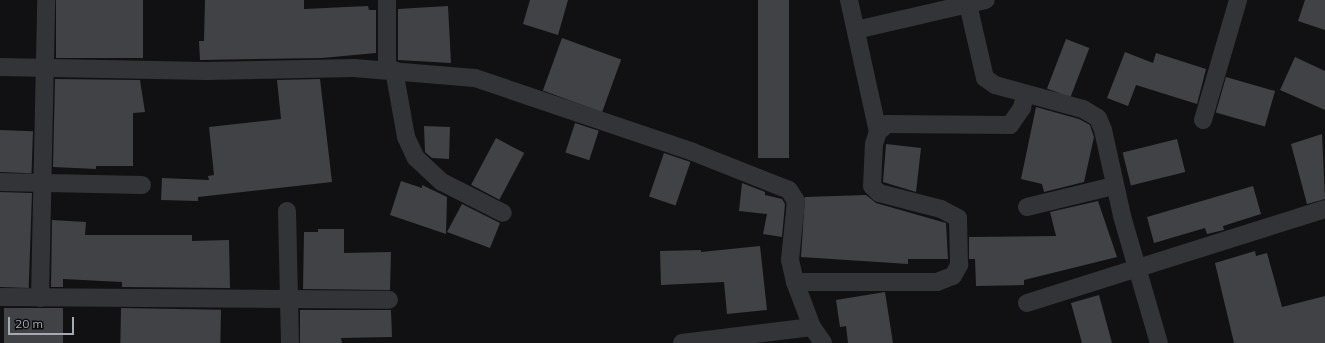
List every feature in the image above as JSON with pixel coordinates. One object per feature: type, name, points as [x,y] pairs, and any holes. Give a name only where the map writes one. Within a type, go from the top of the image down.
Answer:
[{"type":"street","points":[[40,298],[46,0]]},
{"type":"street","points":[[387,0],[391,70],[405,131],[416,158],[442,182],[503,213]]},
{"type":"street","points":[[849,0],[878,132]]},
{"type":"street","points":[[856,30],[967,2],[986,0]]},
{"type":"street","points":[[1203,120],[1238,0]]},
{"type":"street","points":[[967,2],[986,78],[995,85],[1083,109],[1098,118],[1103,130],[1114,186],[1159,343]]},
{"type":"street","points":[[0,67],[206,71],[391,70],[475,78],[693,152],[789,190],[796,201],[790,260],[795,282],[812,327],[823,343]]},
{"type":"street","points":[[795,282],[937,282],[953,276],[959,265],[958,218],[941,209],[879,193],[872,186],[874,144],[878,132],[887,124],[1010,125],[1022,108],[1025,94]]},
{"type":"street","points":[[0,182],[142,186]]},
{"type":"street","points":[[1027,207],[1114,186]]},
{"type":"street","points":[[1027,303],[1325,209]]},
{"type":"street","points":[[287,211],[290,343]]},
{"type":"street","points":[[0,297],[289,301],[389,300]]},
{"type":"street","points":[[682,343],[715,341],[812,327]]},
{"type":"building","points":[[56,0],[143,0],[143,58],[56,58]]},
{"type":"building","points":[[205,0],[304,0],[304,9],[368,6],[369,10],[376,10],[376,53],[322,58],[200,60],[199,41],[204,41]]},
{"type":"building","points":[[530,0],[568,0],[558,35],[523,24]]},
{"type":"building","points":[[758,0],[789,0],[789,158],[758,158]]},
{"type":"building","points":[[1305,0],[1325,0],[1325,30],[1298,21]]},
{"type":"building","points":[[448,6],[451,63],[398,60],[398,9]]},
{"type":"building","points":[[562,38],[621,60],[602,112],[543,91]]},
{"type":"building","points":[[1066,39],[1089,48],[1070,97],[1047,88]]},
{"type":"building","points":[[1125,52],[1153,63],[1156,53],[1206,69],[1197,104],[1136,85],[1128,106],[1107,98]]},
{"type":"building","points":[[1295,57],[1325,71],[1325,110],[1280,90]]},
{"type":"building","points":[[1226,77],[1275,91],[1265,127],[1216,113]]},
{"type":"building","points":[[55,79],[140,80],[145,112],[133,113],[133,166],[96,166],[96,169],[53,167]]},
{"type":"building","points":[[320,79],[332,182],[198,197],[198,201],[161,200],[162,178],[209,180],[208,176],[214,175],[209,127],[281,119],[277,80]]},
{"type":"building","points":[[1036,107],[1079,119],[1090,125],[1094,137],[1084,182],[1044,192],[1042,184],[1021,179]]},
{"type":"building","points":[[575,123],[599,131],[589,160],[565,152]]},
{"type":"building","points":[[424,126],[450,127],[449,159],[432,158],[425,152]]},
{"type":"building","points":[[0,130],[33,131],[32,173],[0,172]]},
{"type":"building","points":[[1322,134],[1325,199],[1307,204],[1291,144]]},
{"type":"building","points":[[496,138],[524,153],[499,200],[471,185]]},
{"type":"building","points":[[1177,139],[1185,172],[1131,186],[1123,153]]},
{"type":"building","points":[[886,144],[921,148],[916,192],[883,182]]},
{"type":"building","points":[[664,153],[690,162],[675,206],[649,196]]},
{"type":"building","points":[[401,181],[422,188],[422,185],[447,197],[446,234],[390,215]]},
{"type":"building","points":[[742,183],[765,192],[765,195],[782,199],[785,204],[782,237],[763,234],[767,214],[739,211]]},
{"type":"building","points":[[1253,186],[1261,214],[1223,226],[1224,230],[1207,234],[1205,228],[1154,243],[1147,217]]},
{"type":"building","points":[[0,192],[32,193],[29,288],[0,287]]},
{"type":"building","points":[[866,195],[876,203],[946,223],[948,259],[908,259],[908,264],[801,257],[805,197]]},
{"type":"building","points":[[1098,201],[1117,257],[1024,280],[1024,285],[976,286],[975,259],[969,259],[969,237],[1056,236],[1050,212]]},
{"type":"building","points":[[462,204],[500,223],[490,248],[447,232]]},
{"type":"building","points":[[52,220],[86,222],[85,235],[192,235],[192,241],[229,240],[230,288],[122,287],[122,282],[63,279],[63,287],[51,287]]},
{"type":"building","points":[[318,229],[344,229],[344,253],[391,252],[390,290],[303,289],[304,232],[318,232]]},
{"type":"building","points":[[760,246],[767,310],[727,314],[724,282],[661,285],[660,251],[701,250],[701,252]]},
{"type":"building","points":[[1255,251],[1256,256],[1267,253],[1282,307],[1325,296],[1325,343],[1234,343],[1215,263]]},
{"type":"building","points":[[885,292],[893,343],[848,343],[846,326],[840,327],[836,300]]},
{"type":"building","points":[[1099,295],[1112,343],[1082,343],[1071,303]]},
{"type":"building","points":[[4,308],[63,308],[63,343],[4,343]]},
{"type":"building","points":[[121,308],[221,310],[220,343],[120,343]]},
{"type":"building","points":[[300,310],[391,310],[392,337],[341,338],[342,343],[300,343]]}]
